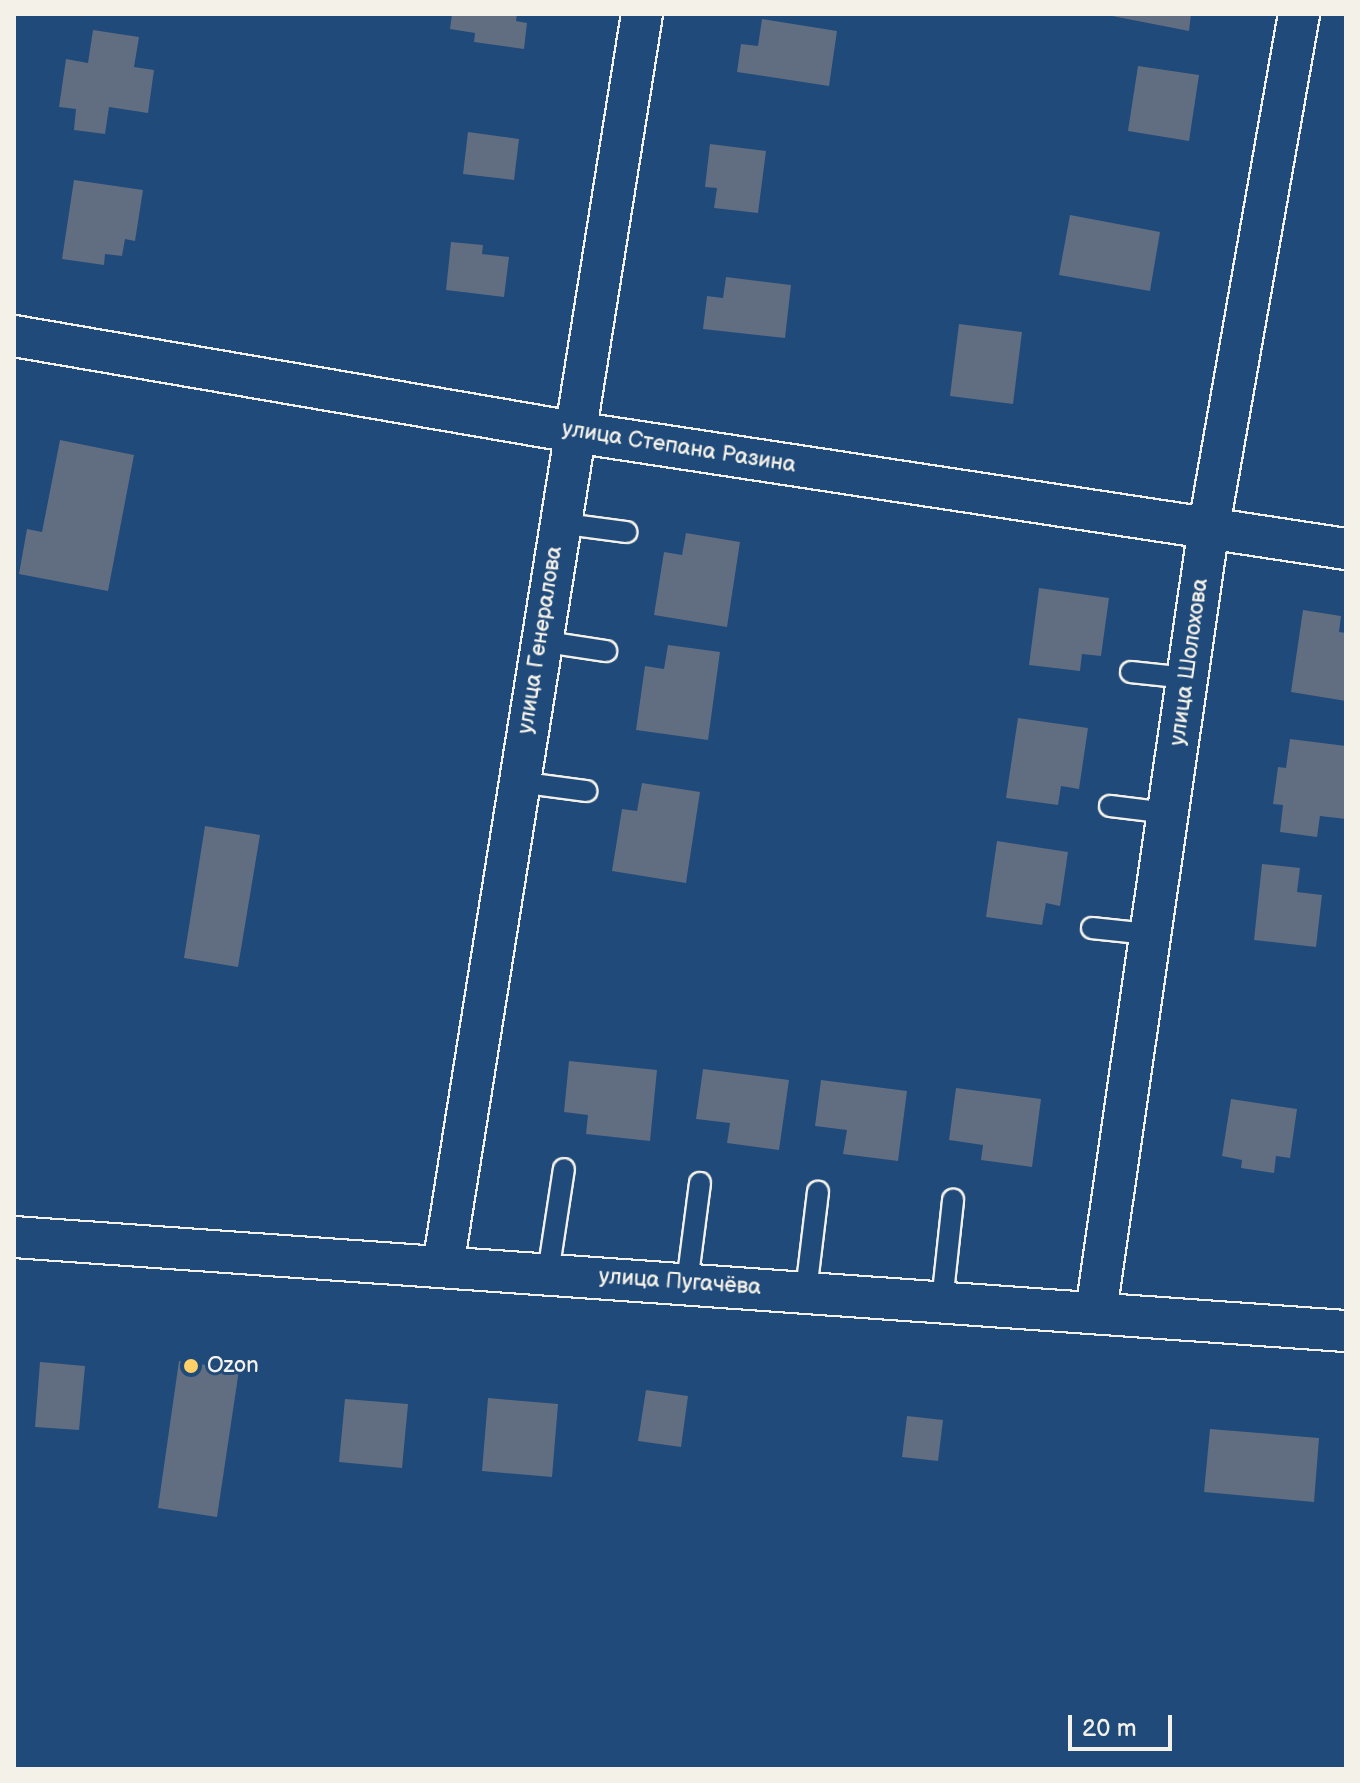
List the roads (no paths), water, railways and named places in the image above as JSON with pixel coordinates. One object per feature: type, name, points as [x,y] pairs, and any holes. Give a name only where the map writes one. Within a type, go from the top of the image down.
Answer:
[{"type":"street","name":"улица Генералова","points":[[443,1266],[558,523],[642,14]]},
{"type":"street","name":"улица Шолохова","points":[[1096,1312],[1209,526],[1299,14]]},
{"type":"street","name":"улица Степана Разина","points":[[14,336],[574,432],[1346,549]]},
{"type":"street","name":"улица Пугачёва","points":[[14,1237],[1346,1331]]},
{"type":"lane","points":[[558,523],[626,532]]},
{"type":"lane","points":[[540,641],[606,651]]},
{"type":"lane","points":[[1131,672],[1187,678]]},
{"type":"lane","points":[[518,782],[586,791]]},
{"type":"lane","points":[[1110,806],[1167,813]]},
{"type":"lane","points":[[1092,928],[1148,934]]},
{"type":"lane","points":[[548,1273],[564,1169]]},
{"type":"lane","points":[[687,1283],[700,1183]]},
{"type":"lane","points":[[806,1291],[818,1192]]},
{"type":"lane","points":[[942,1302],[953,1200]]},
{"type":"place","name":"Ozon","points":[[191,1366]]}]
